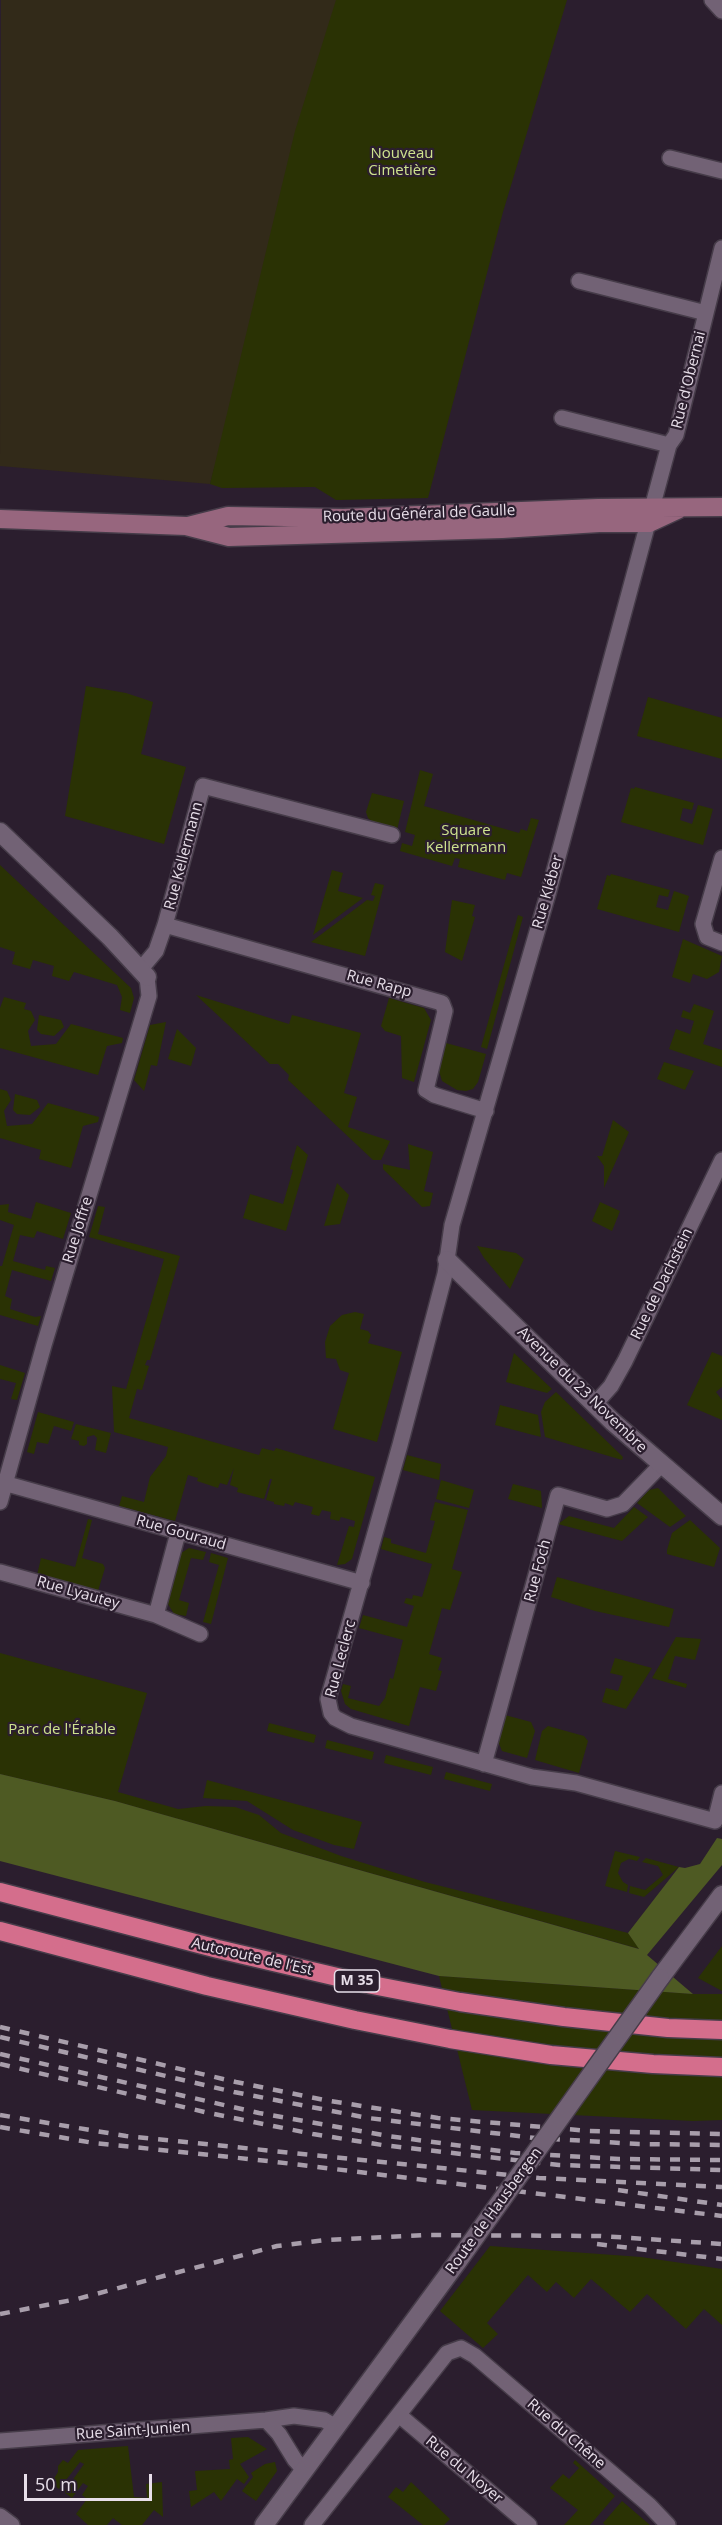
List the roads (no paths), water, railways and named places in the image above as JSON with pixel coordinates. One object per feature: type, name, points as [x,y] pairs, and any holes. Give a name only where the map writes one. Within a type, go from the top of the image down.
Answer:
[{"type":"highway","name":"Autoroute de l’Est","points":[[0,1892],[218,1949],[367,1984],[460,2002],[564,2017],[668,2028],[722,2030]]},
{"type":"highway","points":[[0,1931],[219,1989],[450,2039],[551,2055],[653,2064],[722,2067]]},
{"type":"main road","name":"Route du Général de Gaulle","points":[[0,519],[186,526],[229,537],[502,529],[599,523],[679,509],[722,507]]},
{"type":"street","points":[[712,0],[722,11]]},
{"type":"street","points":[[670,158],[722,171]]},
{"type":"street","name":"Rue d'Obernai","points":[[651,515],[669,445],[676,435],[722,248]]},
{"type":"street","name":"Rue d'Obernai","points":[[579,281],[706,313]]},
{"type":"street","name":"Rue d'Obernai","points":[[562,418],[669,445]]},
{"type":"street","name":"Rue Kléber","points":[[447,1260],[452,1225],[486,1111],[651,515]]},
{"type":"street","name":"Rue Kellermann","points":[[144,974],[156,951],[165,925],[203,786],[392,835]]},
{"type":"street","points":[[0,832],[110,937],[144,974]]},
{"type":"street","points":[[722,858],[703,924],[707,937],[722,943]]},
{"type":"street","name":"Rue Rapp","points":[[165,925],[442,1003],[445,1011],[426,1090],[434,1095],[486,1111]]},
{"type":"street","name":"Rue Joffre","points":[[3,1483],[149,996],[144,974]]},
{"type":"street","name":"Rue de Dachstein","points":[[595,1404],[611,1386],[625,1361],[722,1160]]},
{"type":"street","name":"Avenue du 23 Novembre","points":[[447,1260],[595,1404],[661,1465],[722,1516]]},
{"type":"street","name":"Rue Leclerc","points":[[447,1260],[400,1445],[328,1699],[331,1713],[335,1718],[351,1726],[484,1764],[546,1780],[576,1783],[715,1821],[722,1793]]},
{"type":"street","name":"Rue Foch","points":[[484,1764],[558,1495],[607,1509],[623,1504],[661,1465]]},
{"type":"street","points":[[0,1502],[3,1483]]},
{"type":"street","name":"Rue Gouraud","points":[[3,1483],[362,1583]]},
{"type":"street","points":[[156,1615],[178,1533]]},
{"type":"street","name":"Rue Lyautey","points":[[0,1572],[156,1615],[200,1634]]},
{"type":"street","name":"Route de Hausbergen","points":[[264,2525],[722,1895]]},
{"type":"street","name":"Rue du Chêne","points":[[399,2415],[447,2353],[461,2348],[468,2350],[649,2505],[668,2525]]},
{"type":"street","points":[[312,2525],[399,2415]]},
{"type":"street","name":"Rue du Noyer","points":[[399,2415],[529,2525]]},
{"type":"street","name":"Rue Saint-Junien","points":[[0,2441],[294,2416],[324,2420],[336,2427]]},
{"type":"street","points":[[266,2420],[279,2434],[304,2470]]},
{"type":"street","points":[[0,2516],[12,2525]]},
{"type":"railway","points":[[0,2027],[236,2082],[324,2100],[438,2118],[589,2131],[722,2134]]},
{"type":"railway","points":[[0,2037],[234,2092],[368,2118],[535,2138],[639,2144],[722,2145]]},
{"type":"railway","points":[[0,2054],[259,2113],[388,2136],[515,2153],[619,2159],[722,2160]]},
{"type":"railway","points":[[0,2064],[209,2113],[382,2145],[559,2165],[722,2170]]},
{"type":"railway","points":[[0,2115],[126,2136],[539,2178],[722,2187]]},
{"type":"railway","points":[[0,2127],[94,2143],[268,2161],[722,2216]]},
{"type":"railway","points":[[618,2190],[722,2205]]},
{"type":"railway","points":[[0,2314],[77,2299],[277,2246],[326,2240],[424,2235],[601,2236],[722,2244]]},
{"type":"railway","points":[[597,2244],[722,2259]]},
{"type":"park label","name":"Nouveau Cimetière","points":[[402,162]]},
{"type":"park label","name":"Square Kellermann","points":[[466,840]]},
{"type":"park label","name":"Parc de l'Érable","points":[[62,1730]]}]
